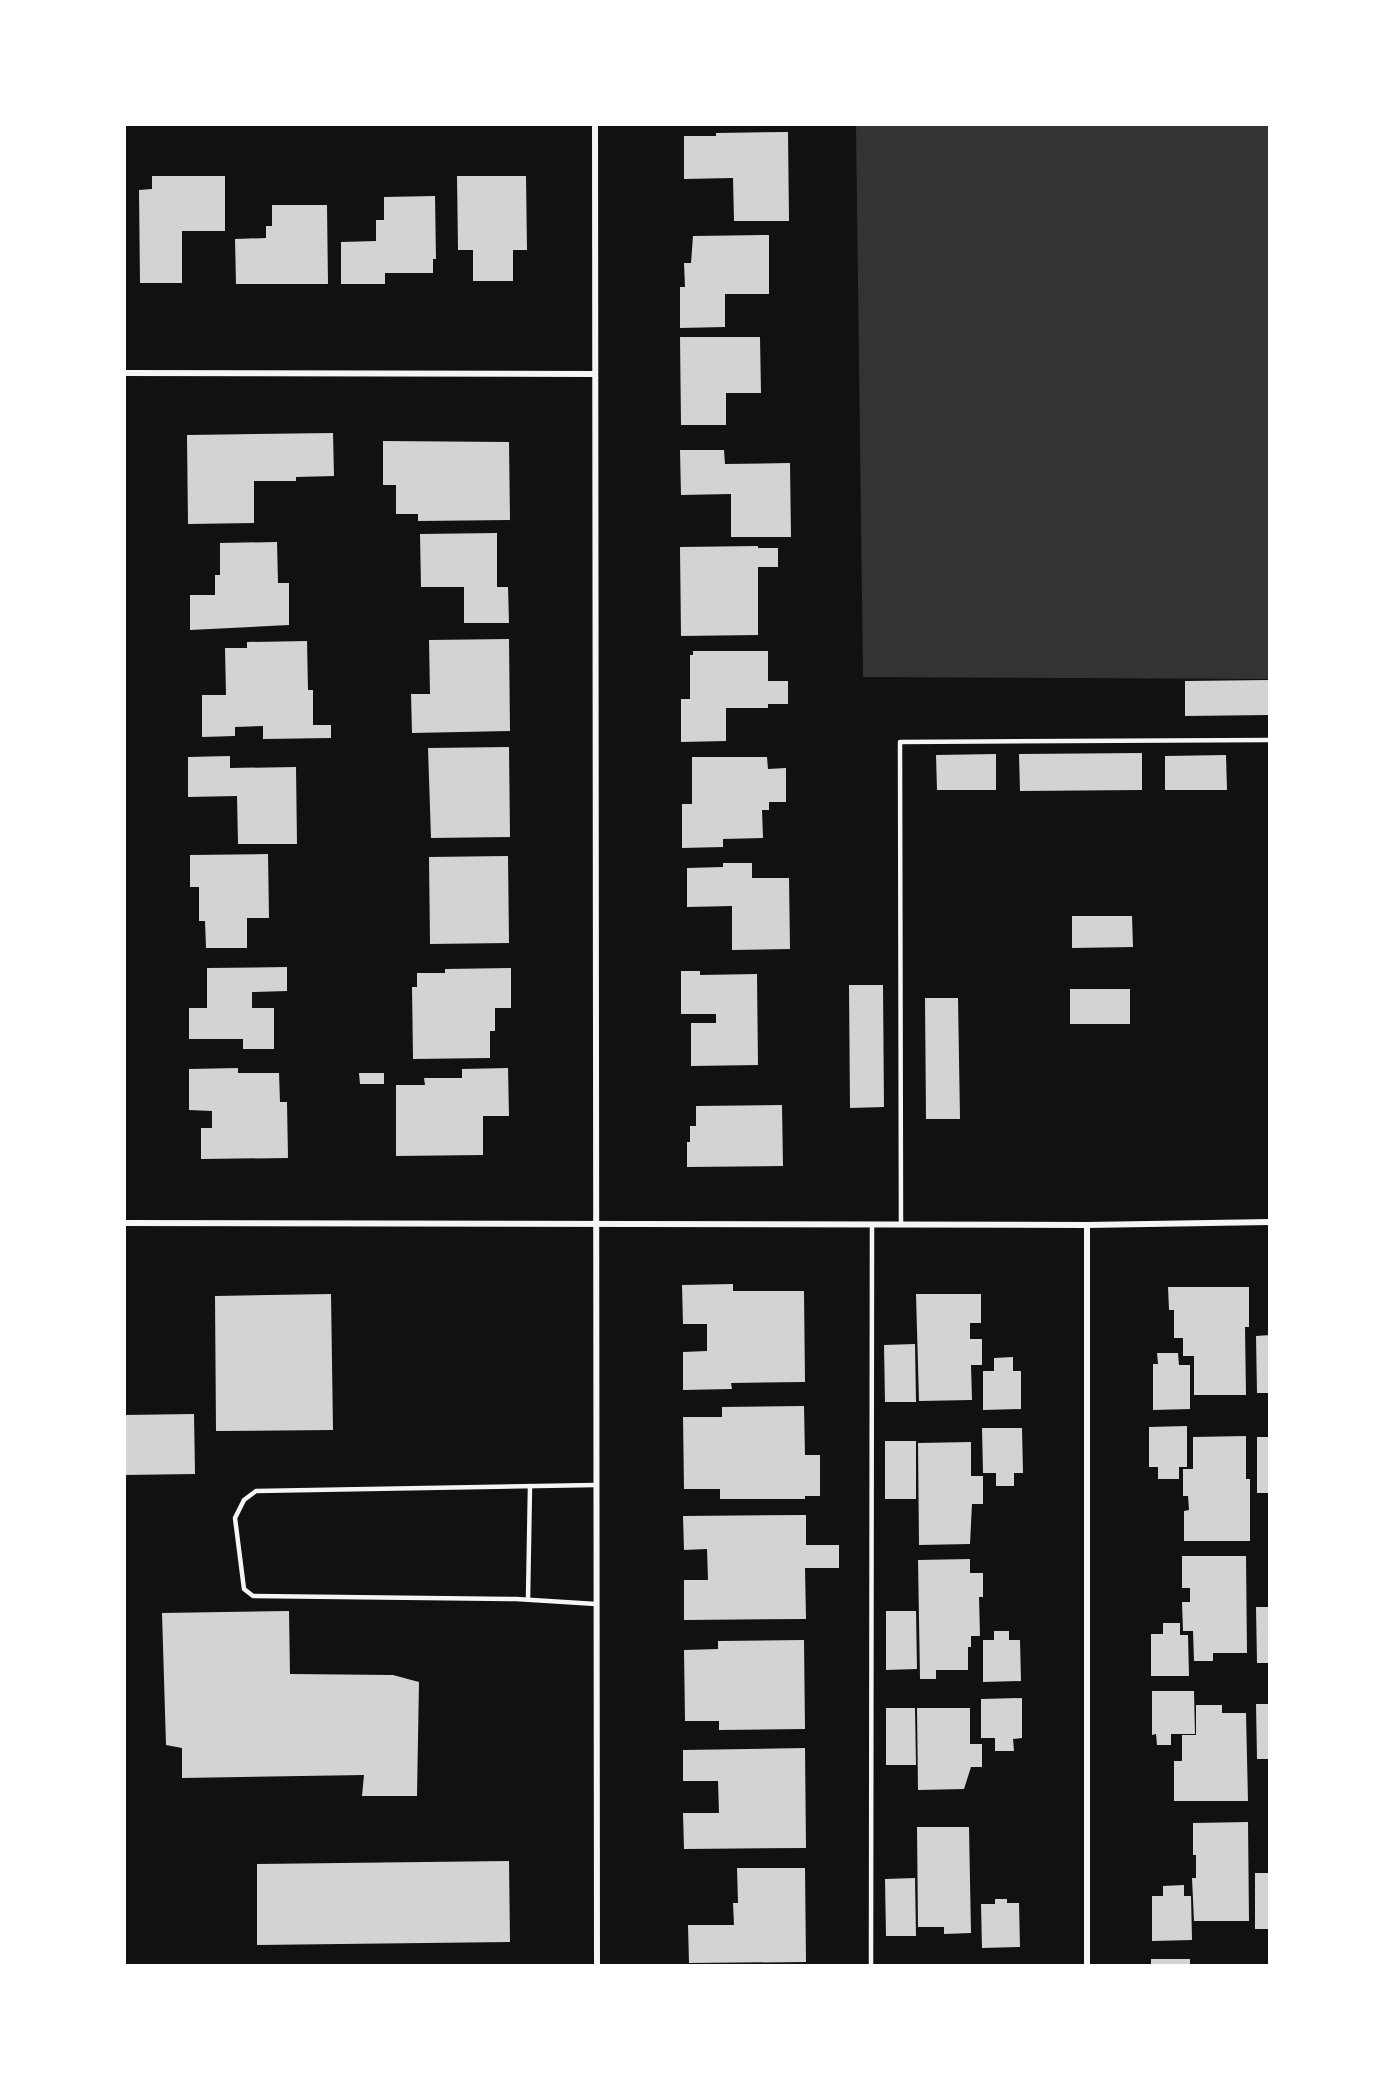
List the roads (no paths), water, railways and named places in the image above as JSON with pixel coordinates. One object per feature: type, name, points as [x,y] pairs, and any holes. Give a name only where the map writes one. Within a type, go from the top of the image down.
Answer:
[{"type":"street","points":[[595,124],[597,1965]]},
{"type":"street","points":[[124,373],[596,374]]},
{"type":"street","points":[[124,1223],[1087,1225],[1269,1222]]},
{"type":"street","points":[[1087,1225],[1087,1965]]},
{"type":"lane","points":[[902,1225],[900,742],[1269,740]]},
{"type":"lane","points":[[871,1965],[872,1225]]},
{"type":"lane","points":[[596,1485],[256,1491],[244,1500],[235,1518],[244,1589],[253,1596],[528,1599],[597,1604]]},
{"type":"lane","points":[[528,1599],[530,1486]]}]
